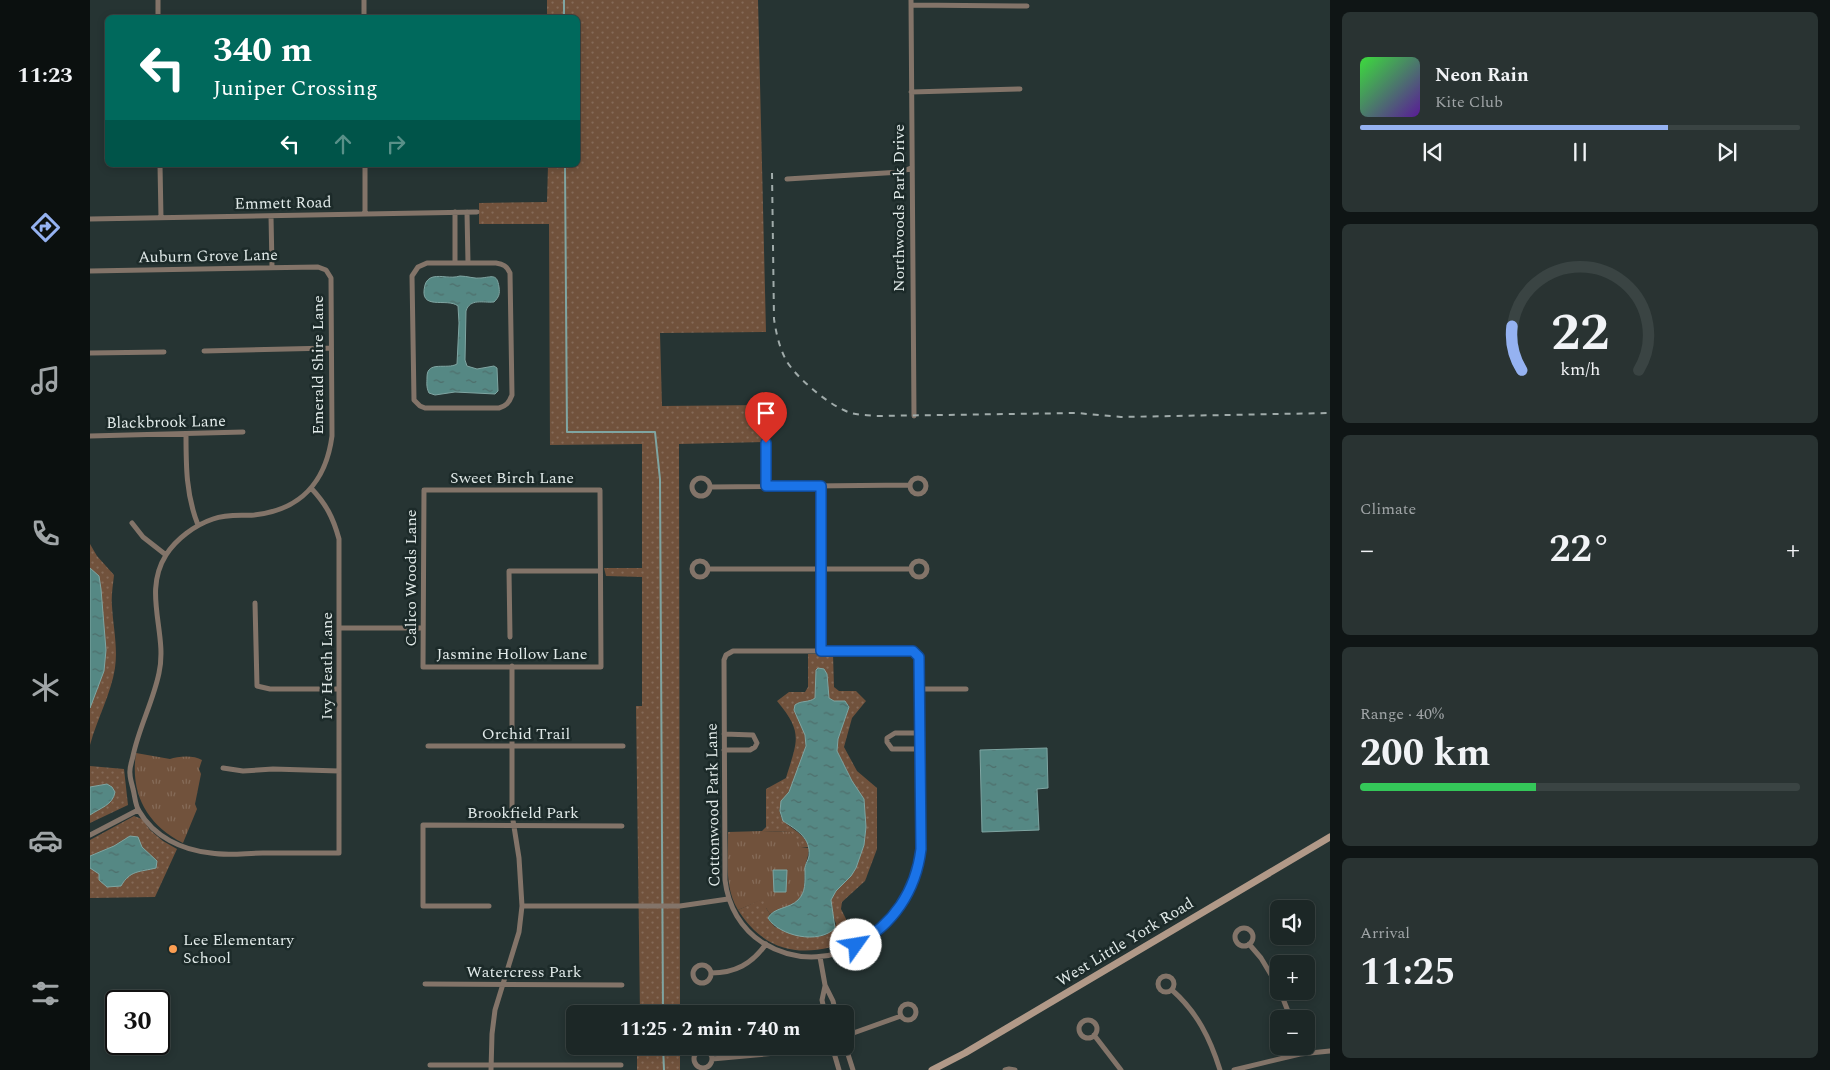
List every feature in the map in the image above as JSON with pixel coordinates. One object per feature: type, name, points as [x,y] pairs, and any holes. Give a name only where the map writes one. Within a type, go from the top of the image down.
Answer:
[{"type":"main road","name":"West Little York Road","points":[[932,1070],[965,1053],[1330,836]]},
{"type":"street","points":[[158,0],[158,15]]},
{"type":"street","points":[[364,0],[364,15]]},
{"type":"street","points":[[911,3],[1027,6]]},
{"type":"street","name":"Northwoods Park Drive","points":[[911,3],[914,416]]},
{"type":"street","points":[[911,92],[1020,89]]},
{"type":"street","points":[[160,167],[161,218]]},
{"type":"street","points":[[365,167],[365,213]]},
{"type":"street","points":[[786,179],[901,172],[912,168]]},
{"type":"street","points":[[455,212],[455,263]]},
{"type":"street","points":[[467,212],[468,263]]},
{"type":"street","name":"Emmett Road","points":[[90,219],[477,212]]},
{"type":"street","points":[[271,216],[272,267]]},
{"type":"street","points":[[455,239],[468,239]]},
{"type":"street","points":[[427,263],[455,263],[496,263],[505,266],[510,274],[512,396],[504,406],[498,408],[425,408],[416,403],[413,396],[412,276],[418,267],[427,263]]},
{"type":"street","name":"Auburn Grove Lane","points":[[90,271],[272,267],[318,267],[326,270]]},
{"type":"street","name":"Emerald Shire Lane","points":[[198,525],[227,516],[255,515],[276,511],[292,504],[311,488],[324,469],[330,451],[332,436],[331,278],[326,270]]},
{"type":"street","points":[[204,351],[331,348]]},
{"type":"street","points":[[90,353],[164,352]]},
{"type":"street","name":"Blackbrook Lane","points":[[90,436],[243,432]]},
{"type":"street","points":[[90,835],[138,810],[129,774],[137,736],[151,704],[160,670],[160,635],[154,589],[166,554],[185,534],[198,525],[192,510],[188,490],[186,434]]},
{"type":"street","points":[[766,443],[766,486]]},
{"type":"street","points":[[821,486],[821,651],[913,651],[919,657],[921,689],[921,849],[919,864],[908,894],[891,919],[869,938],[820,957],[825,985],[834,1005]]},
{"type":"street","points":[[710,487],[910,486]]},
{"type":"street","name":"Ivy Heath Lane","points":[[138,810],[151,826],[167,840],[186,849],[212,854],[339,853],[339,539],[333,518],[323,500],[311,488]]},
{"type":"street","name":"Sweet Birch Lane","points":[[424,490],[600,490],[600,570]]},
{"type":"street","name":"Calico Woods Lane","points":[[423,667],[424,490]]},
{"type":"street","points":[[132,522],[143,537],[155,548],[166,554]]},
{"type":"street","points":[[709,569],[911,569]]},
{"type":"street","points":[[510,637],[509,570],[600,570]]},
{"type":"street","name":"Jasmine Hollow Lane","points":[[423,667],[601,667],[600,570]]},
{"type":"street","points":[[255,603],[257,686],[270,689],[339,689]]},
{"type":"street","points":[[339,628],[423,628]]},
{"type":"street","name":"Cottonwood Park Lane","points":[[820,957],[788,954],[755,938],[743,926],[728,899],[724,880],[724,660],[726,655],[733,652],[821,651]]},
{"type":"street","points":[[491,1067],[495,1010],[519,932],[522,906],[521,874],[513,825],[512,666]]},
{"type":"street","points":[[921,689],[966,690]]},
{"type":"street","points":[[920,733],[895,733],[887,738],[887,742],[892,749],[920,750]]},
{"type":"street","points":[[724,734],[753,735],[757,743],[756,747],[750,750],[724,750]]},
{"type":"street","name":"Orchid Trail","points":[[428,746],[622,746]]},
{"type":"street","points":[[223,768],[243,771],[272,769],[339,771]]},
{"type":"street","name":"Brookfield Park","points":[[489,906],[423,906],[423,825],[622,826]]},
{"type":"street","points":[[522,906],[680,906],[728,899]]},
{"type":"street","points":[[711,974],[734,971],[752,961],[766,944]]},
{"type":"street","points":[[1249,944],[1270,973]]},
{"type":"street","name":"Watercress Park","points":[[425,984],[622,985]]},
{"type":"street","points":[[823,1005],[822,1000],[825,985]]},
{"type":"street","points":[[1172,990],[1185,1001],[1204,1028],[1220,1070]]},
{"type":"street","points":[[854,1033],[901,1016]]},
{"type":"street","points":[[1094,1035],[1121,1070]]},
{"type":"street","points":[[1315,1052],[1330,1050]]},
{"type":"street","points":[[712,1059],[760,1055]]},
{"type":"street","points":[[835,1055],[839,1070]]},
{"type":"street","points":[[848,1055],[853,1070]]},
{"type":"street","points":[[1234,1070],[1296,1055]]},
{"type":"street","points":[[430,1065],[491,1067],[621,1065]]},
{"type":"street","points":[[1005,1070],[1009,1068],[1014,1070]]},
{"type":"green space","points":[[547,0],[758,0],[766,332],[660,333],[662,406],[767,405],[768,442],[679,444],[680,1005],[640,1005],[636,706],[642,706],[642,577],[606,576],[604,568],[642,568],[642,444],[550,445],[549,224],[479,224],[479,203],[547,202],[548,167],[580,167],[580,15],[547,15]]},
{"type":"green space","points":[[90,544],[97,556],[114,575],[112,602],[116,652],[115,668],[110,687],[90,745]]},
{"type":"green space","points":[[808,654],[833,654],[834,687],[839,691],[856,691],[866,701],[852,718],[844,747],[857,771],[877,788],[877,849],[865,881],[842,902],[841,909],[856,939],[839,945],[806,951],[776,945],[762,937],[750,926],[738,910],[766,897],[766,908],[770,914],[768,919],[775,927],[816,937],[826,935],[836,924],[831,900],[836,891],[856,868],[864,845],[866,827],[864,799],[852,781],[837,751],[838,739],[849,705],[829,698],[827,674],[816,670],[815,698],[811,701],[800,702],[794,710],[804,732],[805,748],[798,773],[780,807],[782,818],[803,836],[809,847],[801,847],[790,832],[762,831],[766,827],[766,789],[786,778],[796,738],[791,721],[777,701],[789,692],[805,692],[808,687]]},
{"type":"green space","points":[[136,753],[170,759],[186,756],[202,760],[199,769],[201,774],[195,804],[197,809],[183,843],[159,827],[143,806],[138,794],[136,781]]},
{"type":"green space","points":[[90,766],[124,769],[128,805],[90,823]]},
{"type":"green space","points":[[134,816],[142,819],[150,830],[163,841],[177,849],[155,897],[90,898],[90,840]]},
{"type":"green space","points":[[728,832],[790,832],[800,842],[801,847],[809,848],[804,888],[801,897],[795,903],[770,914],[766,908],[766,898],[738,910],[731,892],[727,862]]},
{"type":"green space","points":[[637,1055],[680,1055],[680,1070],[637,1070]]},
{"type":"water","points":[[433,277],[493,277],[498,283],[499,294],[494,302],[474,303],[466,311],[465,360],[467,366],[477,369],[494,366],[497,368],[498,391],[495,394],[455,392],[435,395],[429,393],[427,389],[427,377],[430,369],[457,364],[459,323],[458,306],[429,301],[424,293],[425,285]]},
{"type":"water","points":[[90,568],[99,576],[106,650],[104,671],[90,708]]},
{"type":"water","points":[[818,668],[824,669],[827,674],[829,698],[834,701],[845,701],[849,707],[838,739],[837,751],[852,781],[864,799],[866,827],[864,845],[856,868],[836,891],[831,900],[835,928],[828,933],[810,937],[790,934],[781,930],[768,918],[774,912],[798,900],[804,887],[805,867],[809,856],[808,844],[798,831],[783,821],[780,811],[781,801],[789,792],[806,746],[805,735],[794,710],[795,705],[815,698],[816,670]]},
{"type":"water","points":[[1047,748],[1048,788],[1037,789],[1039,830],[982,832],[980,750]]},
{"type":"water","points":[[107,784],[115,792],[112,800],[90,815],[90,787]]},
{"type":"water","points":[[130,836],[138,837],[142,847],[157,861],[156,868],[132,874],[121,886],[107,887],[99,880],[99,874],[90,868],[90,856],[114,846]]},
{"type":"water","points":[[773,870],[787,870],[786,892],[774,892]]},
{"type":"waterway","points":[[564,0],[564,15]]},
{"type":"waterway","points":[[565,167],[567,432],[655,432],[660,479],[663,1005]]},
{"type":"waterway","points":[[663,1055],[664,1070]]},
{"type":"railway","points":[[772,173],[774,319],[780,345],[786,360],[798,375],[824,398],[843,410],[854,414],[875,416],[1077,413],[1121,417],[1330,413]]},
{"type":"place","name":"Lee Elementary School","points":[[173,949]]},
{"type":"route","points":[[766,443],[766,486],[821,486],[821,651],[913,651],[919,657],[921,689],[921,849],[919,864],[908,894],[891,919],[869,938],[856,945]]}]
